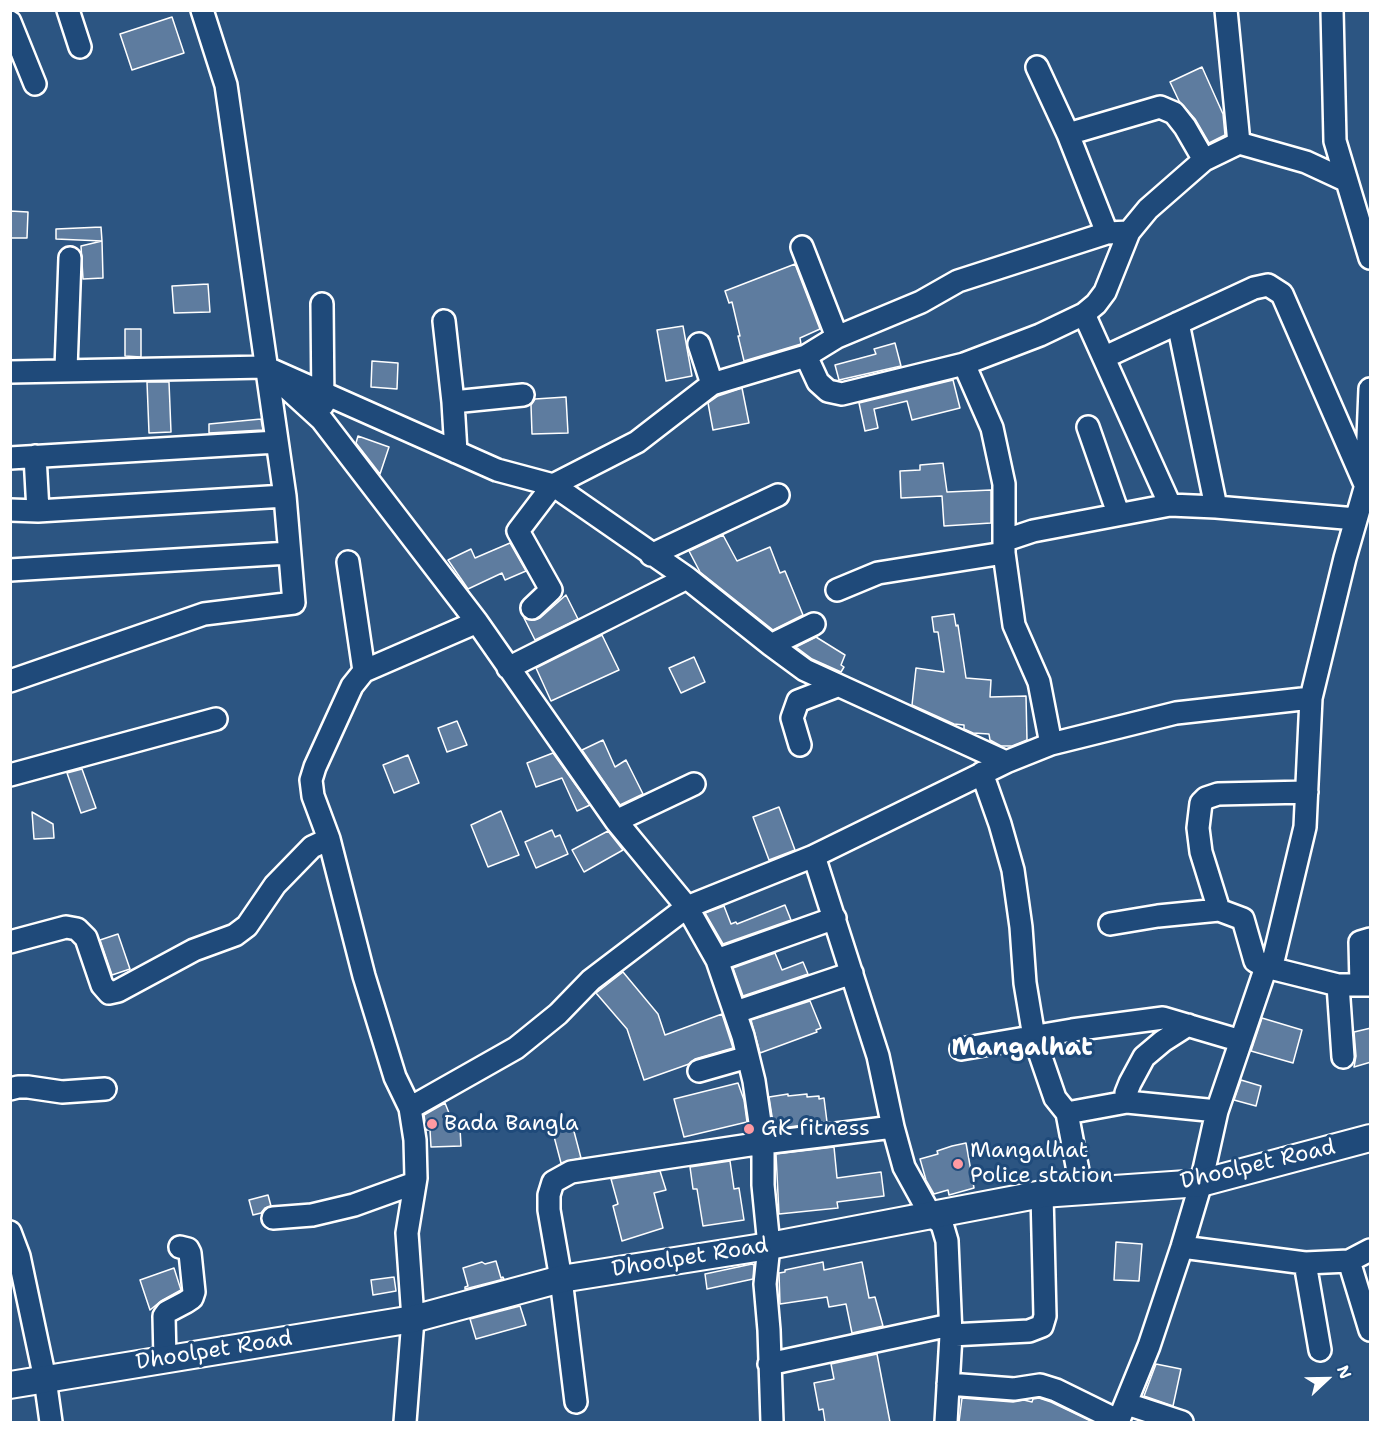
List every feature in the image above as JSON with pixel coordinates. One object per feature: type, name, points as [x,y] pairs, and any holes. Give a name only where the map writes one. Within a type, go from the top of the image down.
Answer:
[{"type":"main road","name":"Dhoolpet Road","points":[[10,1385],[413,1319],[561,1279],[769,1246],[1042,1194],[1201,1183],[1371,1138]]},
{"type":"street","points":[[68,10],[80,47]]},
{"type":"street","points":[[10,681],[204,614],[294,603],[285,496],[226,85],[202,10]]},
{"type":"street","points":[[1226,10],[1239,143]]},
{"type":"street","points":[[1332,10],[1335,141],[1371,258]]},
{"type":"street","points":[[10,22],[35,84]]},
{"type":"street","points":[[1036,67],[1068,134],[1107,233]]},
{"type":"street","points":[[1068,134],[1160,107],[1173,113],[1185,127],[1204,160]]},
{"type":"street","points":[[806,356],[818,382],[828,391],[842,394],[964,364],[1040,335],[1084,314],[1105,292],[1129,232],[1148,210],[1204,160],[1239,143],[1306,162],[1347,181]]},
{"type":"street","points":[[532,608],[551,590],[518,531],[553,485],[637,442],[712,384],[806,356],[837,337],[921,302],[958,281],[1107,233],[1129,232]]},
{"type":"street","points":[[802,247],[837,337]]},
{"type":"street","points":[[66,369],[70,258]]},
{"type":"street","points":[[1105,357],[1254,288],[1268,285],[1282,294],[1366,485]]},
{"type":"street","points":[[322,303],[324,393],[322,420]]},
{"type":"street","points":[[1084,314],[1170,505]]},
{"type":"street","points":[[444,321],[456,452]]},
{"type":"street","points":[[1178,323],[1216,507]]},
{"type":"street","points":[[699,344],[712,384]]},
{"type":"street","points":[[964,364],[992,428],[1004,484],[1005,546],[1014,624],[1039,682],[1051,744]]},
{"type":"street","points":[[265,367],[322,420],[477,622],[616,821],[687,907],[717,960],[736,1012],[748,1057],[763,1143],[763,1185],[769,1246],[765,1284],[772,1422]]},
{"type":"street","points":[[10,372],[66,369],[265,367],[497,470],[553,485],[687,579],[805,670],[1006,762]]},
{"type":"street","points":[[1121,1416],[1149,1346],[1182,1247],[1201,1183],[1217,1111],[1266,967],[1274,957],[1305,827],[1311,698],[1366,485],[1371,388]]},
{"type":"street","points":[[453,402],[524,395]]},
{"type":"street","points":[[1088,427],[1118,513]]},
{"type":"street","points":[[10,458],[277,442]]},
{"type":"street","points":[[34,456],[38,511]]},
{"type":"street","points":[[651,555],[778,495]]},
{"type":"street","points":[[10,510],[38,511],[285,496]]},
{"type":"street","points":[[837,590],[878,573],[1005,546],[1033,531],[1118,513],[1170,505],[1356,519]]},
{"type":"street","points":[[10,570],[289,552]]},
{"type":"street","points":[[348,562],[364,671]]},
{"type":"street","points":[[508,668],[687,579]]},
{"type":"street","points":[[405,1422],[413,1319],[407,1233],[415,1183],[415,1140],[410,1108],[395,1077],[364,976],[329,839],[313,796],[311,780],[352,686],[364,671],[477,622]]},
{"type":"street","points":[[771,645],[814,624]]},
{"type":"street","points":[[800,745],[792,718],[798,701],[837,686]]},
{"type":"street","points":[[410,1108],[516,1048],[558,1014],[591,980],[687,907],[814,856],[982,773],[1051,744],[1176,712],[1311,698]]},
{"type":"street","points":[[10,775],[216,719]]},
{"type":"street","points":[[982,773],[1013,870],[1021,927],[1025,983],[1034,1038],[1055,1098],[1066,1113],[1082,1192]]},
{"type":"street","points":[[616,821],[694,783]]},
{"type":"street","points":[[1218,910],[1201,852],[1198,828],[1201,803],[1206,798],[1218,794],[1307,792]]},
{"type":"street","points":[[10,942],[66,927],[77,929],[86,938],[102,985],[109,993],[118,991],[194,950],[235,935],[247,926],[275,885],[312,847],[329,839]]},
{"type":"street","points":[[814,856],[878,1056],[904,1167],[930,1214],[942,1224],[947,1241],[951,1330],[946,1422]]},
{"type":"street","points":[[1110,924],[1218,910],[1243,920],[1256,961],[1266,967],[1338,985],[1366,985],[1360,942],[1371,939]]},
{"type":"street","points":[[717,960],[835,918]]},
{"type":"street","points":[[736,1012],[852,973]]},
{"type":"street","points":[[1338,985],[1343,1057]]},
{"type":"street","points":[[961,1049],[1072,1030],[1163,1018],[1241,1041]]},
{"type":"street","points":[[1127,1102],[1126,1093],[1144,1057],[1188,1025]]},
{"type":"street","points":[[699,1071],[748,1057]]},
{"type":"street","points":[[10,1089],[28,1087],[62,1092],[105,1089]]},
{"type":"street","points":[[1066,1113],[1127,1102],[1217,1111]]},
{"type":"street","points":[[576,1402],[561,1279],[549,1210],[549,1195],[553,1182],[571,1172],[763,1143],[893,1127]]},
{"type":"street","points":[[273,1218],[323,1213],[354,1205],[415,1183]]},
{"type":"street","points":[[769,1364],[951,1330],[1029,1331],[1042,1326],[1045,1316],[1042,1194]]},
{"type":"street","points":[[10,1232],[14,1257],[45,1378],[51,1422]]},
{"type":"street","points":[[165,1359],[164,1317],[167,1312],[192,1298],[194,1292],[190,1253],[188,1249],[180,1247]]},
{"type":"street","points":[[1182,1247],[1305,1263],[1349,1261],[1371,1250]]},
{"type":"street","points":[[1349,1261],[1371,1329]]},
{"type":"street","points":[[1305,1263],[1320,1350]]},
{"type":"street","points":[[948,1384],[1014,1389],[1040,1385],[1121,1416],[1182,1422]]},
{"type":"building","points":[[172,17],[184,53],[132,70],[120,34]]},
{"type":"building","points":[[1202,67],[1223,114],[1225,135],[1209,143],[1195,119],[1179,101],[1170,82]]},
{"type":"building","points":[[10,211],[28,212],[27,238],[10,238]]},
{"type":"building","points":[[101,227],[102,241],[56,239],[56,229]]},
{"type":"building","points":[[102,241],[103,278],[83,279],[81,246]]},
{"type":"building","points":[[795,264],[820,329],[800,338],[801,344],[744,361],[732,302],[729,303],[725,291]]},
{"type":"building","points":[[208,284],[210,312],[174,313],[172,286]]},
{"type":"building","points":[[683,326],[692,376],[666,381],[657,330]]},
{"type":"building","points":[[125,329],[141,329],[141,357],[125,356]]},
{"type":"building","points":[[895,343],[901,366],[839,380],[835,365],[876,354],[874,349]]},
{"type":"building","points":[[372,361],[398,363],[397,389],[371,387]]},
{"type":"building","points":[[953,380],[960,408],[912,420],[907,401],[874,409],[878,428],[865,431],[859,403]]},
{"type":"building","points":[[147,382],[169,382],[171,432],[149,433]]},
{"type":"building","points":[[742,388],[749,423],[713,430],[708,403],[718,396]]},
{"type":"building","points":[[566,397],[568,433],[532,434],[531,405],[535,399]]},
{"type":"building","points":[[261,419],[263,430],[209,433],[209,424]]},
{"type":"building","points":[[358,436],[389,447],[380,474],[356,443]]},
{"type":"building","points":[[943,463],[947,492],[991,490],[991,523],[944,526],[942,496],[901,498],[900,471],[920,470],[920,465]]},
{"type":"building","points":[[723,535],[737,561],[770,547],[780,573],[785,571],[803,615],[773,630],[700,572],[689,551]]},
{"type":"building","points":[[510,543],[526,571],[505,580],[502,573],[468,589],[448,560],[471,549],[475,558]]},
{"type":"building","points":[[566,595],[578,619],[535,640],[524,618],[534,620],[540,618]]},
{"type":"building","points":[[954,614],[956,626],[958,625],[966,678],[991,680],[990,697],[1026,696],[1027,740],[1012,746],[1001,746],[990,740],[989,734],[973,733],[964,729],[964,725],[954,724],[912,705],[916,668],[944,672],[938,632],[934,632],[932,617]]},
{"type":"building","points":[[602,635],[619,670],[551,701],[536,668]]},
{"type":"building","points":[[816,637],[845,655],[841,672],[812,659],[796,647]]},
{"type":"building","points":[[694,657],[705,682],[681,693],[669,668]]},
{"type":"building","points":[[457,721],[467,745],[447,752],[438,728]]},
{"type":"building","points":[[603,740],[615,767],[626,760],[643,794],[620,805],[582,750]]},
{"type":"building","points":[[553,753],[590,805],[577,811],[562,778],[536,787],[527,763]]},
{"type":"building","points":[[408,755],[419,783],[394,793],[383,765]]},
{"type":"building","points":[[82,769],[96,808],[81,813],[67,773]]},
{"type":"building","points":[[779,807],[795,850],[769,860],[753,817]]},
{"type":"building","points":[[501,811],[519,855],[488,867],[471,825]]},
{"type":"building","points":[[32,812],[53,824],[54,838],[34,839]]},
{"type":"building","points":[[552,830],[555,837],[560,835],[568,854],[536,868],[525,842]]},
{"type":"building","points":[[608,831],[623,850],[584,872],[572,850]]},
{"type":"building","points":[[785,905],[791,920],[723,944],[705,913],[724,906],[731,924],[736,922],[737,924]]},
{"type":"building","points":[[118,934],[130,969],[112,975],[100,940]]},
{"type":"building","points":[[775,953],[782,970],[803,962],[808,974],[743,996],[733,968]]},
{"type":"building","points":[[623,972],[658,1014],[665,1035],[722,1014],[733,1048],[695,1059],[689,1064],[644,1080],[627,1029],[596,993]]},
{"type":"building","points":[[810,1001],[821,1028],[816,1030],[817,1032],[760,1053],[751,1020]]},
{"type":"building","points":[[1262,1018],[1302,1030],[1293,1063],[1251,1051]]},
{"type":"building","points":[[1371,1028],[1371,1062],[1354,1067],[1356,1056],[1354,1032]]},
{"type":"building","points":[[1241,1080],[1261,1086],[1256,1106],[1234,1100]]},
{"type":"building","points":[[738,1083],[744,1100],[747,1122],[684,1137],[674,1099]]},
{"type":"building","points":[[788,1094],[788,1096],[807,1094],[807,1097],[824,1098],[827,1122],[774,1129],[769,1097]]},
{"type":"building","name":"Bada Bangla","points":[[445,1103],[455,1128],[460,1128],[461,1146],[431,1147],[430,1130],[426,1130],[424,1115]]},
{"type":"building","points":[[571,1120],[581,1158],[561,1163],[551,1125]]},
{"type":"building","points":[[966,1143],[974,1188],[949,1195],[948,1190],[934,1194],[926,1180],[920,1159],[938,1154],[937,1151]]},
{"type":"building","points":[[834,1147],[837,1178],[881,1172],[884,1196],[837,1202],[838,1208],[779,1214],[776,1154]]},
{"type":"building","points":[[730,1161],[734,1189],[739,1188],[744,1220],[703,1226],[697,1189],[693,1189],[690,1167]]},
{"type":"building","points":[[660,1171],[666,1190],[654,1193],[663,1228],[622,1241],[613,1206],[618,1204],[611,1179]]},
{"type":"building","points":[[268,1195],[271,1206],[253,1215],[249,1200]]},
{"type":"building","points":[[1116,1242],[1142,1244],[1139,1281],[1114,1280]]},
{"type":"building","points":[[496,1261],[501,1278],[504,1279],[465,1289],[468,1286],[463,1268],[482,1262],[485,1264]]},
{"type":"building","points":[[823,1262],[824,1270],[862,1262],[869,1298],[875,1297],[883,1326],[852,1333],[846,1304],[829,1307],[827,1297],[780,1304],[779,1273]]},
{"type":"building","points":[[754,1265],[753,1279],[707,1289],[705,1274]]},
{"type":"building","points":[[174,1268],[181,1290],[150,1310],[140,1280]]},
{"type":"building","points":[[394,1277],[396,1291],[373,1295],[371,1280]]},
{"type":"building","points":[[520,1306],[526,1325],[476,1339],[470,1319]]},
{"type":"building","points":[[877,1354],[890,1422],[825,1422],[823,1409],[819,1410],[814,1383],[834,1379],[831,1364]]},
{"type":"building","points":[[1156,1364],[1181,1369],[1173,1406],[1144,1396]]},
{"type":"building","points":[[962,1398],[1032,1402],[1033,1399],[1039,1398],[1093,1422],[959,1422]]},
{"type":"place","name":"Bada Bangla","points":[[432,1124]]},
{"type":"place","name":"GK fitness","points":[[749,1129]]},
{"type":"place","name":"Mangalhat Police station","points":[[958,1164]]},
{"type":"district","name":"Mangalhat","points":[[1022,1049]]}]
